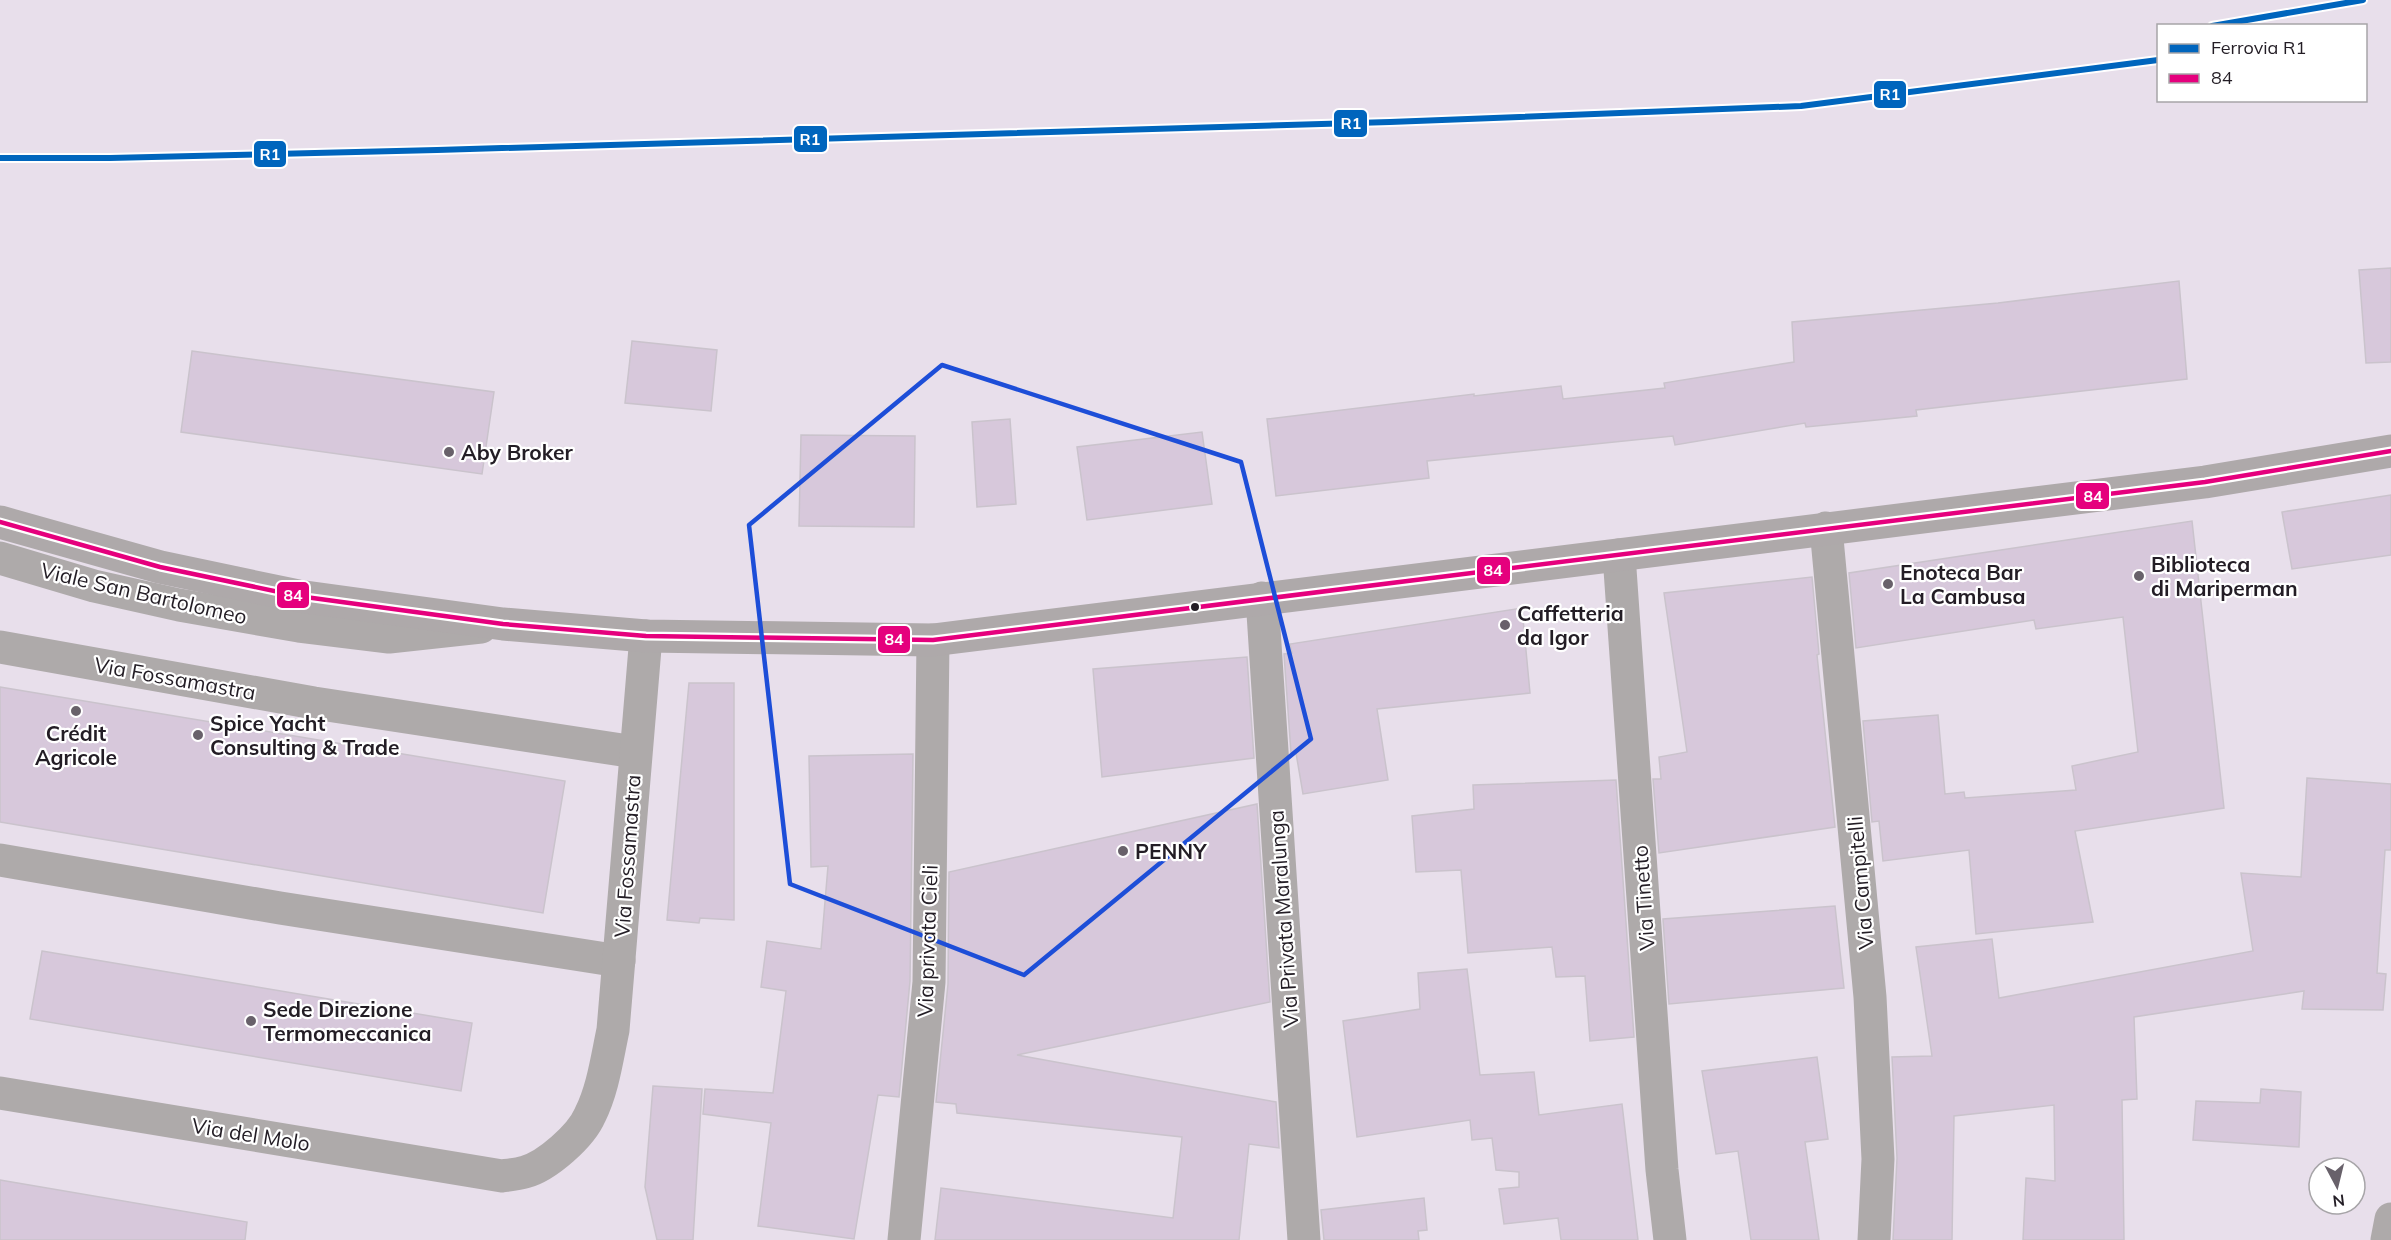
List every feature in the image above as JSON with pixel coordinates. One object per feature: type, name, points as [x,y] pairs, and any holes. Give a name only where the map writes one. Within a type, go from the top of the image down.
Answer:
[{"type":"main road","name":"Viale San Bartolomeo","points":[[0,522],[160,567],[297,596],[503,624],[646,636],[933,640],[2205,482],[2391,451]]},
{"type":"street","name":"Via Campitelli","points":[[1826,528],[1870,997],[1878,1159],[1874,1240]]},
{"type":"street","name":"Via Tinetto","points":[[1619,555],[1662,1170],[1670,1240]]},
{"type":"street","name":"Viale San Bartolomeo","points":[[0,558],[94,586],[179,606],[389,638],[503,624]]},
{"type":"street","name":"Via Privata Maralunga","points":[[1262,598],[1305,1240]]},
{"type":"street","name":"Via Fossamastra","points":[[502,1176],[526,1172],[545,1162],[570,1142],[590,1117],[603,1078],[613,1030],[646,636]]},
{"type":"street","name":"Via privata Cieli","points":[[904,1240],[929,982],[933,640]]},
{"type":"street","name":"Via Fossamastra","points":[[0,647],[314,703],[635,752]]},
{"type":"street","name":"Via Fossamastra","points":[[0,860],[280,908],[619,961]]},
{"type":"street","name":"Via del Molo","points":[[0,1093],[502,1176]]},
{"type":"street","points":[[2387,1240],[2391,1219]]},
{"type":"highlighted area","points":[[942,365],[1241,462],[1311,739],[1024,975],[790,884],[749,525]]},
{"type":"building","points":[[2391,268],[2391,362],[2366,363],[2359,270]]},
{"type":"building","points":[[2179,281],[2187,379],[1916,410],[1917,416],[1806,427],[1805,423],[1675,445],[1673,436],[1427,461],[1429,478],[1276,496],[1267,419],[1561,386],[1563,399],[1665,388],[1664,383],[1794,362],[1792,322],[1998,303]]},
{"type":"building","points":[[632,341],[717,350],[711,411],[625,403]]},
{"type":"building","points":[[192,351],[494,392],[482,474],[181,432]]},
{"type":"building","points":[[1010,419],[1016,504],[977,507],[972,422]]},
{"type":"building","points":[[1202,432],[1212,504],[1087,520],[1077,447]]},
{"type":"building","points":[[801,435],[915,436],[914,527],[799,526]]},
{"type":"building","points":[[2391,495],[2391,555],[2292,569],[2282,512]]},
{"type":"building","points":[[2192,521],[2224,808],[2075,831],[2093,922],[1976,934],[1969,850],[1883,861],[1879,821],[1872,822],[1863,721],[1938,715],[1945,794],[1964,792],[1965,798],[2076,790],[2072,766],[2138,752],[2123,617],[2036,629],[2034,620],[1856,648],[1849,573]]},
{"type":"building","points":[[1812,577],[1819,654],[1817,655],[1835,827],[1659,853],[1653,779],[1661,779],[1659,757],[1687,752],[1664,593]]},
{"type":"building","points":[[1522,608],[1530,693],[1377,709],[1388,780],[1303,794],[1296,753],[1291,753],[1284,654],[1292,653],[1290,644]]},
{"type":"building","points":[[1247,657],[1254,758],[1102,777],[1093,669]]},
{"type":"building","points":[[689,683],[734,683],[734,920],[700,918],[699,923],[667,920]]},
{"type":"building","points":[[0,687],[565,781],[543,913],[0,822]]},
{"type":"building","points":[[913,754],[910,981],[899,1097],[878,1095],[854,1239],[758,1226],[771,1123],[703,1114],[705,1089],[773,1093],[786,991],[761,987],[767,941],[821,949],[828,866],[811,867],[809,756]]},
{"type":"building","points":[[2307,778],[2391,784],[2391,850],[2385,850],[2377,973],[2386,974],[2383,1010],[2302,1009],[2304,991],[2134,1017],[2137,1099],[2122,1100],[2124,1240],[2023,1240],[2026,1178],[2055,1181],[2054,1105],[1954,1116],[1952,1240],[1893,1240],[1897,1158],[1892,1057],[1932,1056],[1916,947],[1992,939],[1999,998],[2253,951],[2241,873],[2301,877]]},
{"type":"building","points":[[1616,780],[1634,1037],[1590,1041],[1585,976],[1556,977],[1552,947],[1468,953],[1461,870],[1416,872],[1412,816],[1474,809],[1473,785]]},
{"type":"building","points":[[1257,804],[1270,1002],[1017,1055],[1276,1102],[1279,1148],[1249,1144],[1239,1240],[935,1240],[941,1188],[1173,1218],[1182,1137],[957,1113],[956,1104],[936,1102],[948,984],[949,872]]},
{"type":"building","points":[[1835,906],[1844,988],[1669,1004],[1663,919]]},
{"type":"building","name":"Sede Direzione Termomeccanica","points":[[42,951],[472,1023],[461,1091],[30,1019]]},
{"type":"building","points":[[1467,969],[1480,1075],[1534,1072],[1539,1115],[1622,1104],[1638,1240],[1561,1240],[1558,1218],[1504,1224],[1499,1189],[1519,1187],[1519,1172],[1496,1170],[1492,1138],[1472,1140],[1470,1120],[1357,1137],[1343,1021],[1420,1009],[1418,973]]},
{"type":"building","points":[[1817,1057],[1828,1139],[1805,1142],[1819,1240],[1751,1240],[1738,1151],[1716,1154],[1702,1071]]},
{"type":"building","points":[[653,1086],[702,1089],[693,1240],[657,1240],[645,1187]]},
{"type":"building","points":[[2261,1089],[2301,1092],[2299,1147],[2193,1140],[2196,1101],[2260,1103]]},
{"type":"building","points":[[0,1180],[247,1222],[245,1240],[0,1240]]},
{"type":"building","points":[[1424,1198],[1427,1230],[1418,1231],[1419,1240],[1324,1240],[1321,1210]]},
{"type":"rail line","name":"R1","points":[[2224,24],[2363,0]]},
{"type":"rail line","name":"R1","points":[[0,158],[110,158],[437,150],[1390,122],[1801,106],[2157,60]]},
{"type":"transit line","name":"84","points":[[0,522],[160,567],[298,596],[503,624],[646,636],[933,640],[2205,482],[2391,451]]},
{"type":"place","name":"Aby Broker","points":[[449,452]]},
{"type":"place","name":"Biblioteca di Mariperman","points":[[2139,576]]},
{"type":"place","name":"Enoteca Bar La Cambusa","points":[[1888,584]]},
{"type":"place","name":"Caffetteria da Igor","points":[[1505,625]]},
{"type":"place","name":"Crédit Agricole","points":[[76,711]]},
{"type":"place","name":"Spice Yacht Consulting & Trade","points":[[198,735]]},
{"type":"place","name":"PENNY","points":[[1123,851]]},
{"type":"place","name":"Sede Direzione Termomeccanica","points":[[251,1021]]}]
